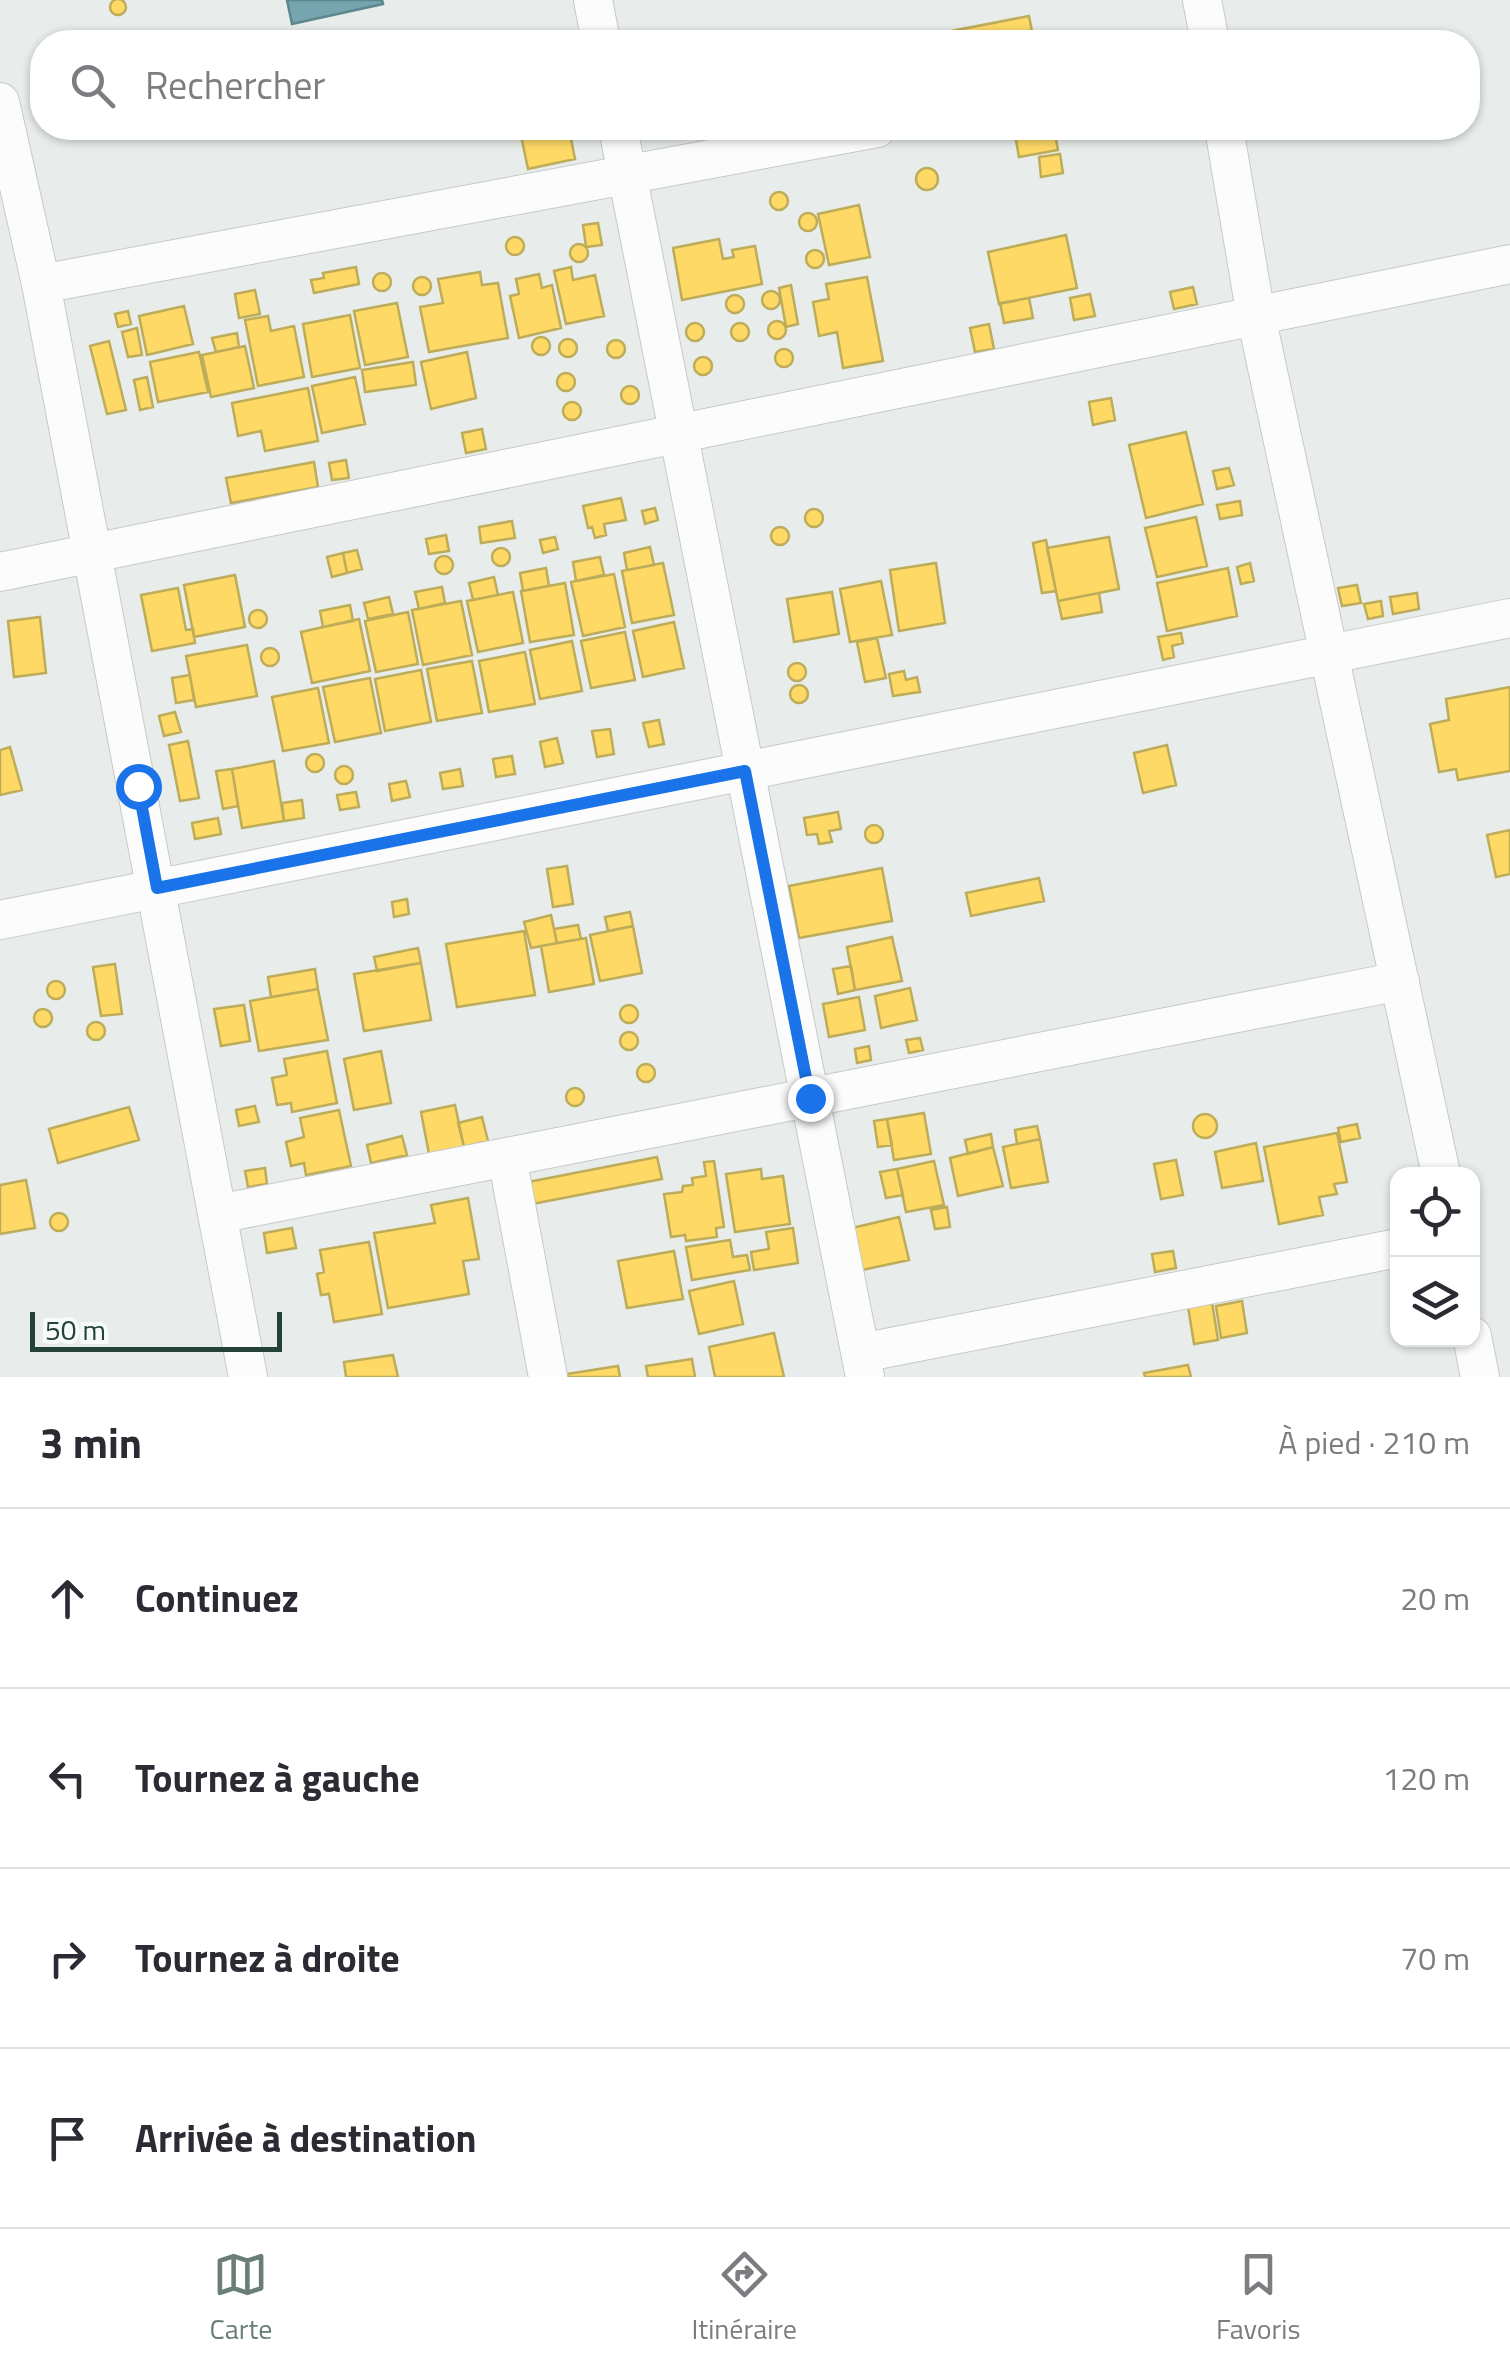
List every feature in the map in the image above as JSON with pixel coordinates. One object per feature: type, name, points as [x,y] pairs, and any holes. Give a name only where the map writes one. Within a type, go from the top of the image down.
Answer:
[{"type":"street","points":[[592,0],[598,30]]},
{"type":"street","points":[[1202,0],[1208,30]]},
{"type":"street","points":[[0,102],[14,220],[41,284],[248,1377]]},
{"type":"street","points":[[620,140],[863,1365],[1390,1250]]},
{"type":"street","points":[[41,284],[813,140]]},
{"type":"street","points":[[1226,140],[1256,316],[1440,1167]]},
{"type":"street","points":[[0,572],[1510,264]]},
{"type":"street","points":[[0,920],[1510,618]]},
{"type":"street","points":[[218,1214],[1400,981]]},
{"type":"street","points":[[507,1157],[548,1377]]},
{"type":"street","points":[[1474,1347],[1480,1377]]},
{"type":"building: Logements","points":[[118,-1],[126,7],[118,15],[110,7]]},
{"type":"building: Logements","points":[[1029,16],[1032,30],[957,30]]},
{"type":"building: Logements","points":[[522,140],[571,140],[575,159],[528,169]]},
{"type":"building: Logements","points":[[1016,140],[1056,140],[1058,150],[1019,157]]},
{"type":"building: Logements","points":[[1060,154],[1063,173],[1041,177],[1039,157]]},
{"type":"building: Logements","points":[[927,168],[935,171],[935,187],[927,190],[919,187],[916,179],[919,171]]},
{"type":"building: Logements","points":[[779,192],[788,201],[779,210],[770,201]]},
{"type":"building: Logements","points":[[859,205],[870,257],[829,265],[818,214]]},
{"type":"building: Logements","points":[[808,213],[815,215],[815,229],[808,231],[801,229],[799,222],[801,215]]},
{"type":"building: Logements","points":[[598,223],[602,245],[586,247],[583,225]]},
{"type":"building: Logements","points":[[1066,235],[1077,288],[999,304],[988,252]]},
{"type":"building: Logements","points":[[515,237],[524,246],[515,255],[506,246]]},
{"type":"building: Logements","points":[[719,239],[723,259],[734,257],[732,250],[755,246],[762,284],[682,300],[673,248]]},
{"type":"building: Logements","points":[[579,244],[586,246],[586,260],[579,262],[572,260],[570,253],[572,246]]},
{"type":"building: Logements","points":[[815,250],[824,259],[815,268],[806,259]]},
{"type":"building: Logements","points":[[356,267],[359,284],[314,293],[311,280],[324,278],[323,273]]},
{"type":"building: Logements","points":[[571,267],[573,280],[595,275],[604,316],[566,324],[554,271]]},
{"type":"building: Logements","points":[[480,272],[482,285],[498,283],[508,338],[429,352],[420,307],[443,303],[438,279]]},
{"type":"building: Logements","points":[[382,273],[389,275],[389,289],[382,291],[375,289],[373,282],[375,275]]},
{"type":"building: Logements","points":[[539,274],[542,288],[552,285],[561,328],[519,338],[510,296],[519,294],[516,279]]},
{"type":"building: Logements","points":[[422,277],[431,286],[422,295],[413,286]]},
{"type":"building: Logements","points":[[867,277],[883,361],[843,368],[837,332],[819,336],[813,302],[829,299],[826,284]]},
{"type":"building: Logements","points":[[791,285],[798,324],[786,327],[779,288]]},
{"type":"building: Logements","points":[[1193,287],[1197,304],[1174,309],[1170,292]]},
{"type":"building: Logements","points":[[255,290],[260,314],[239,318],[235,294]]},
{"type":"building: Logements","points":[[771,291],[778,293],[778,307],[771,309],[764,307],[762,300],[764,293]]},
{"type":"building: Logements","points":[[1090,294],[1095,316],[1074,320],[1070,298]]},
{"type":"building: Logements","points":[[735,295],[742,297],[742,311],[735,313],[728,311],[726,304],[728,297]]},
{"type":"building: Logements","points":[[1029,298],[1033,318],[1004,323],[1000,303]]},
{"type":"building: Logements","points":[[397,303],[408,357],[365,365],[354,311]]},
{"type":"building: Logements","points":[[184,306],[193,344],[147,355],[139,316]]},
{"type":"building: Logements","points":[[128,311],[131,324],[118,327],[115,314]]},
{"type":"building: Logements","points":[[350,315],[360,368],[312,377],[303,324]]},
{"type":"building: Logements","points":[[268,316],[271,331],[294,326],[304,377],[258,386],[245,320]]},
{"type":"building: Logements","points":[[777,321],[784,323],[784,337],[777,339],[770,337],[768,330],[770,323]]},
{"type":"building: Logements","points":[[695,323],[702,325],[702,339],[695,341],[688,339],[686,332],[688,325]]},
{"type":"building: Logements","points":[[740,323],[747,325],[747,339],[740,341],[733,339],[731,332],[733,325]]},
{"type":"building: Logements","points":[[989,324],[994,349],[975,352],[970,328]]},
{"type":"building: Logements","points":[[137,328],[142,355],[128,357],[122,332]]},
{"type":"building: Logements","points":[[237,333],[239,347],[216,352],[212,338]]},
{"type":"building: Logements","points":[[541,337],[550,346],[541,355],[532,346]]},
{"type":"building: Logements","points":[[568,339],[575,341],[575,355],[568,357],[561,355],[559,348],[561,341]]},
{"type":"building: Logements","points":[[616,340],[623,342],[623,356],[616,358],[609,356],[607,349],[609,342]]},
{"type":"building: Logements","points":[[109,341],[126,410],[107,414],[90,346]]},
{"type":"building: Logements","points":[[245,346],[254,388],[211,397],[202,355]]},
{"type":"building: Logements","points":[[784,349],[791,351],[791,365],[784,367],[777,365],[775,358],[777,351]]},
{"type":"building: Logements","points":[[199,352],[208,392],[158,402],[150,362]]},
{"type":"building: Logements","points":[[467,352],[476,398],[431,409],[421,362]]},
{"type":"building: Logements","points":[[703,357],[712,366],[703,375],[694,366]]},
{"type":"building: Logements","points":[[413,362],[416,385],[365,392],[362,370]]},
{"type":"building: Logements","points":[[566,373],[573,375],[573,389],[566,391],[559,389],[557,382],[559,375]]},
{"type":"building: Logements","points":[[147,377],[153,407],[140,410],[134,380]]},
{"type":"building: Logements","points":[[355,377],[365,424],[322,433],[312,386]]},
{"type":"building: Logements","points":[[630,386],[639,395],[630,404],[621,395]]},
{"type":"building: Logements","points":[[308,388],[318,441],[265,451],[261,431],[238,436],[232,403]]},
{"type":"building: Logements","points":[[1111,398],[1115,420],[1093,425],[1089,402]]},
{"type":"building: Logements","points":[[572,402],[579,404],[579,418],[572,420],[565,418],[563,411],[565,404]]},
{"type":"building: Logements","points":[[482,429],[486,449],[466,453],[462,433]]},
{"type":"building: Logements","points":[[1186,432],[1203,504],[1146,518],[1129,445]]},
{"type":"building: Logements","points":[[346,460],[349,478],[332,480],[329,463]]},
{"type":"building: Logements","points":[[314,462],[318,487],[231,503],[226,478]]},
{"type":"building: Logements","points":[[1229,468],[1234,485],[1217,489],[1213,471]]},
{"type":"building: Logements","points":[[621,498],[626,520],[604,524],[606,535],[595,538],[592,527],[588,528],[583,506]]},
{"type":"building: Logements","points":[[1240,501],[1242,515],[1220,519],[1217,505]]},
{"type":"building: Logements","points":[[655,508],[658,520],[645,524],[642,511]]},
{"type":"building: Logements","points":[[814,509],[821,511],[821,525],[814,527],[807,525],[805,518],[807,511]]},
{"type":"building: Logements","points":[[1196,517],[1207,566],[1157,577],[1145,528]]},
{"type":"building: Logements","points":[[512,521],[515,538],[481,543],[479,527]]},
{"type":"building: Logements","points":[[780,527],[787,529],[787,543],[780,545],[773,543],[771,536],[773,529]]},
{"type":"building: Logements","points":[[446,535],[449,551],[429,554],[426,539]]},
{"type":"building: Logements","points":[[555,537],[558,549],[543,553],[540,540]]},
{"type":"building: Logements","points":[[1109,537],[1119,589],[1058,601],[1047,548]]},
{"type":"building: Logements","points":[[1046,540],[1056,591],[1042,593],[1033,543]]},
{"type":"building: Logements","points":[[650,547],[654,565],[627,570],[624,553]]},
{"type":"building: Logements","points":[[501,548],[510,557],[501,566],[492,557]]},
{"type":"building: Logements","points":[[357,550],[362,569],[347,573],[343,553]]},
{"type":"building: Logements","points":[[343,553],[347,573],[332,577],[327,557]]},
{"type":"building: Logements","points":[[444,556],[451,558],[451,572],[444,574],[437,572],[435,565],[437,558]]},
{"type":"building: Logements","points":[[600,557],[604,575],[576,581],[573,562]]},
{"type":"building: Logements","points":[[663,563],[674,615],[632,623],[622,571]]},
{"type":"building: Logements","points":[[936,563],[945,623],[899,631],[890,570]]},
{"type":"building: Logements","points":[[1250,563],[1254,581],[1241,584],[1237,567]]},
{"type":"building: Logements","points":[[546,568],[549,586],[523,591],[520,573]]},
{"type":"building: Logements","points":[[1228,568],[1237,616],[1167,631],[1157,583]]},
{"type":"building: Logements","points":[[614,574],[625,627],[583,636],[571,582]]},
{"type":"building: Logements","points":[[235,575],[245,627],[194,637],[184,585]]},
{"type":"building: Logements","points":[[494,577],[498,595],[473,600],[469,583]]},
{"type":"building: Logements","points":[[881,581],[892,635],[850,642],[840,589]]},
{"type":"building: Logements","points":[[565,583],[574,635],[530,642],[521,591]]},
{"type":"building: Logements","points":[[1357,585],[1361,603],[1342,606],[1338,588]]},
{"type":"building: Logements","points":[[442,587],[445,603],[419,609],[415,592]]},
{"type":"building: Logements","points":[[178,588],[186,630],[193,629],[195,643],[152,651],[141,595]]},
{"type":"building: Logements","points":[[513,592],[523,643],[478,652],[467,601]]},
{"type":"building: Logements","points":[[832,592],[839,634],[794,642],[787,599]]},
{"type":"building: Logements","points":[[1099,593],[1102,612],[1062,619],[1058,601]]},
{"type":"building: Logements","points":[[1417,593],[1419,609],[1393,614],[1390,597]]},
{"type":"building: Logements","points":[[389,597],[393,614],[368,619],[364,603]]},
{"type":"building: Logements","points":[[461,601],[472,655],[423,665],[412,610]]},
{"type":"building: Logements","points":[[1381,601],[1383,616],[1368,619],[1364,604]]},
{"type":"building: Logements","points":[[350,605],[353,621],[323,627],[320,611]]},
{"type":"building: Logements","points":[[258,610],[267,619],[258,628],[249,619]]},
{"type":"building: Logements","points":[[408,612],[418,664],[376,672],[365,621]]},
{"type":"building: Logements","points":[[40,617],[46,673],[14,677],[8,621]]},
{"type":"building: Logements","points":[[359,619],[370,671],[312,683],[301,632]]},
{"type":"building: Logements","points":[[674,622],[684,668],[643,677],[633,631]]},
{"type":"building: Logements","points":[[625,632],[635,680],[591,688],[581,641]]},
{"type":"building: Logements","points":[[1181,633],[1183,643],[1172,646],[1174,657],[1163,660],[1158,637]]},
{"type":"building: Logements","points":[[877,638],[886,678],[865,682],[857,642]]},
{"type":"building: Logements","points":[[572,641],[582,691],[540,699],[530,650]]},
{"type":"building: Logements","points":[[247,645],[257,696],[196,707],[186,656]]},
{"type":"building: Logements","points":[[270,648],[277,650],[277,664],[270,666],[263,664],[261,657],[263,650]]},
{"type":"building: Logements","points":[[525,652],[535,704],[489,712],[479,661]]},
{"type":"building: Logements","points":[[472,661],[482,713],[437,721],[427,669]]},
{"type":"building: Logements","points":[[797,663],[804,665],[804,679],[797,681],[790,679],[788,672],[790,665]]},
{"type":"building: Logements","points":[[421,670],[431,722],[385,731],[375,679]]},
{"type":"building: Logements","points":[[904,671],[906,680],[917,677],[920,692],[893,696],[889,674]]},
{"type":"building: Logements","points":[[190,675],[194,700],[176,703],[172,678]]},
{"type":"building: Logements","points":[[370,678],[381,733],[335,742],[323,687]]},
{"type":"building: Logements","points":[[799,685],[806,687],[806,701],[799,703],[792,701],[790,694],[792,687]]},
{"type":"building: Logements","points":[[1510,687],[1510,771],[1458,780],[1456,769],[1439,772],[1430,724],[1449,720],[1446,699]]},
{"type":"building: Logements","points":[[318,688],[329,743],[283,751],[272,697]]},
{"type":"building: Logements","points":[[175,712],[181,732],[164,736],[159,716]]},
{"type":"building: Logements","points":[[659,720],[664,744],[649,747],[643,723]]},
{"type":"building: Logements","points":[[610,729],[614,754],[597,757],[592,731]]},
{"type":"building: Logements","points":[[557,738],[563,763],[545,767],[540,742]]},
{"type":"building: Logements","points":[[188,741],[199,798],[180,801],[169,745]]},
{"type":"building: Logements","points":[[1167,745],[1176,785],[1143,793],[1134,753]]},
{"type":"building: Logements","points":[[10,747],[22,790],[0,795],[0,750]]},
{"type":"building: Logements","points":[[315,754],[322,756],[322,770],[315,772],[308,770],[306,763],[308,756]]},
{"type":"building: Logements","points":[[512,756],[515,774],[496,777],[493,759]]},
{"type":"building: Logements","points":[[274,761],[284,821],[242,828],[232,769]]},
{"type":"building: Logements","points":[[344,766],[351,768],[351,782],[344,784],[337,782],[335,775],[337,768]]},
{"type":"building: Logements","points":[[232,769],[238,806],[223,809],[216,771]]},
{"type":"building: Logements","points":[[460,769],[463,786],[443,789],[440,773]]},
{"type":"building: Logements","points":[[406,781],[410,797],[392,801],[389,784]]},
{"type":"building: Logements","points":[[356,792],[359,807],[340,810],[337,795]]},
{"type":"building: Logements","points":[[302,800],[304,818],[284,821],[282,803]]},
{"type":"building: Logements","points":[[838,812],[841,829],[829,831],[832,842],[819,844],[817,834],[807,835],[804,818]]},
{"type":"building: Logements","points":[[218,818],[221,834],[195,839],[192,823]]},
{"type":"building: Logements","points":[[874,825],[883,834],[874,843],[865,834]]},
{"type":"building: Logements","points":[[1510,830],[1510,874],[1496,877],[1487,835]]},
{"type":"building: Logements","points":[[567,866],[573,904],[553,907],[547,869]]},
{"type":"building: Logements","points":[[882,868],[892,921],[799,938],[789,886]]},
{"type":"building: Logements","points":[[1039,878],[1044,901],[971,916],[966,893]]},
{"type":"building: Logements","points":[[407,899],[409,914],[394,917],[392,902]]},
{"type":"building: Logements","points":[[630,912],[633,926],[608,931],[605,917]]},
{"type":"building: Logements","points":[[551,915],[557,943],[531,948],[524,922]]},
{"type":"building: Logements","points":[[578,925],[581,939],[557,943],[554,929]]},
{"type":"building: Logements","points":[[633,926],[642,973],[600,981],[590,935]]},
{"type":"building: Logements","points":[[524,931],[535,995],[457,1007],[446,944]]},
{"type":"building: Logements","points":[[892,937],[902,981],[855,990],[847,947]]},
{"type":"building: Logements","points":[[586,938],[594,984],[549,992],[541,946]]},
{"type":"building: Logements","points":[[418,948],[421,963],[377,971],[374,957]]},
{"type":"building: Logements","points":[[421,963],[431,1020],[364,1031],[354,974]]},
{"type":"building: Logements","points":[[115,964],[122,1014],[101,1016],[93,967]]},
{"type":"building: Logements","points":[[851,966],[855,990],[838,994],[833,969]]},
{"type":"building: Logements","points":[[315,969],[318,989],[271,997],[268,977]]},
{"type":"building: Logements","points":[[56,981],[65,990],[56,999],[47,990]]},
{"type":"building: Logements","points":[[910,988],[917,1020],[881,1028],[875,996]]},
{"type":"building: Logements","points":[[318,989],[328,1040],[259,1051],[250,1001]]},
{"type":"building: Logements","points":[[859,997],[865,1030],[829,1037],[823,1004]]},
{"type":"building: Logements","points":[[244,1005],[250,1041],[221,1046],[214,1009]]},
{"type":"building: Logements","points":[[629,1005],[636,1007],[636,1021],[629,1023],[622,1021],[620,1014],[622,1007]]},
{"type":"building: Logements","points":[[43,1009],[50,1011],[50,1025],[43,1027],[36,1025],[34,1018],[36,1011]]},
{"type":"building: Logements","points":[[96,1022],[103,1024],[103,1038],[96,1040],[89,1038],[87,1031],[89,1024]]},
{"type":"building: Logements","points":[[629,1032],[636,1034],[636,1048],[629,1050],[622,1048],[620,1041],[622,1034]]},
{"type":"building: Logements","points":[[920,1038],[923,1050],[909,1053],[906,1040]]},
{"type":"building: Logements","points":[[869,1046],[871,1060],[857,1063],[855,1049]]},
{"type":"building: Logements","points":[[327,1051],[337,1103],[292,1112],[291,1103],[277,1105],[272,1078],[287,1075],[284,1059]]},
{"type":"building: Logements","points":[[381,1051],[391,1103],[354,1110],[344,1059]]},
{"type":"building: Logements","points":[[646,1064],[655,1073],[646,1082],[637,1073]]},
{"type":"building: Logements","points":[[575,1088],[582,1090],[582,1104],[575,1106],[568,1104],[566,1097],[568,1090]]},
{"type":"building: Logements","points":[[455,1105],[464,1147],[429,1154],[421,1112]]},
{"type":"building: Logements","points":[[255,1106],[259,1122],[239,1126],[236,1110]]},
{"type":"building: Logements","points":[[129,1107],[139,1140],[58,1163],[49,1129]]},
{"type":"building: Logements","points":[[339,1110],[351,1166],[306,1175],[304,1163],[291,1166],[286,1142],[304,1137],[300,1118]]},
{"type":"building: Logements","points":[[924,1113],[931,1154],[894,1160],[887,1119]]},
{"type":"building: Logements","points":[[1200,1114],[1210,1114],[1217,1126],[1210,1138],[1200,1138],[1193,1131],[1193,1121]]},
{"type":"building: Logements","points":[[482,1117],[488,1141],[464,1147],[458,1123]]},
{"type":"building: Logements","points":[[887,1119],[892,1145],[878,1147],[874,1121]]},
{"type":"building: Logements","points":[[1357,1124],[1360,1138],[1341,1142],[1338,1128]]},
{"type":"building: Logements","points":[[1037,1126],[1040,1139],[1017,1144],[1015,1130]]},
{"type":"building: Logements","points":[[1337,1133],[1347,1182],[1334,1184],[1337,1194],[1319,1197],[1323,1215],[1279,1224],[1264,1147]]},
{"type":"building: Logements","points":[[991,1134],[993,1147],[968,1154],[965,1140]]},
{"type":"building: Logements","points":[[402,1136],[407,1155],[371,1163],[367,1145]]},
{"type":"building: Logements","points":[[1040,1139],[1048,1182],[1011,1188],[1003,1147]]},
{"type":"building: Logements","points":[[1256,1143],[1263,1181],[1222,1188],[1215,1152]]},
{"type":"building: Logements","points":[[993,1147],[1003,1186],[958,1196],[950,1158]]},
{"type":"building: Logements","points":[[657,1157],[662,1179],[527,1205],[523,1183]]},
{"type":"building: Logements","points":[[1176,1160],[1183,1195],[1161,1199],[1154,1164]]},
{"type":"building: Logements","points":[[714,1161],[724,1227],[716,1228],[717,1237],[686,1241],[685,1235],[671,1237],[664,1194],[682,1192],[683,1186],[693,1185],[692,1178],[706,1176],[704,1162]]},
{"type":"building: Logements","points":[[934,1161],[944,1205],[906,1212],[897,1169]]},
{"type":"building: Logements","points":[[265,1168],[267,1184],[248,1187],[245,1171]]},
{"type":"building: Logements","points":[[761,1169],[762,1179],[783,1176],[790,1224],[735,1232],[726,1174]]},
{"type":"building: Logements","points":[[897,1169],[903,1195],[886,1198],[880,1172]]},
{"type":"building: Logements","points":[[26,1180],[35,1228],[0,1234],[0,1185]]},
{"type":"building: Logements","points":[[468,1198],[479,1259],[463,1261],[469,1294],[388,1308],[374,1233],[435,1223],[431,1205]]},
{"type":"building: Logements","points":[[947,1207],[950,1227],[935,1229],[931,1210]]},
{"type":"building: Logements","points":[[59,1213],[66,1215],[66,1229],[59,1231],[52,1229],[50,1222],[52,1215]]},
{"type":"building: Logements","points":[[899,1217],[909,1260],[862,1270],[852,1228]]},
{"type":"building: Logements","points":[[292,1228],[296,1248],[267,1253],[264,1233]]},
{"type":"building: Logements","points":[[793,1228],[798,1263],[754,1270],[751,1252],[769,1249],[766,1232]]},
{"type":"building: Logements","points":[[730,1240],[733,1257],[747,1255],[750,1270],[692,1280],[686,1247]]},
{"type":"building: Logements","points":[[369,1242],[382,1314],[334,1322],[329,1294],[321,1295],[317,1274],[324,1272],[320,1250]]},
{"type":"building: Logements","points":[[674,1251],[683,1299],[627,1308],[618,1261]]},
{"type":"building: Logements","points":[[1173,1251],[1176,1268],[1155,1272],[1152,1254]]},
{"type":"building: Logements","points":[[734,1281],[743,1324],[699,1334],[689,1291]]},
{"type":"building: Logements","points":[[1211,1296],[1218,1340],[1194,1344],[1187,1300]]},
{"type":"building: Logements","points":[[1242,1301],[1247,1333],[1221,1338],[1216,1306]]},
{"type":"building: Logements","points":[[774,1333],[784,1377],[715,1377],[709,1347]]},
{"type":"building: Logements","points":[[393,1355],[398,1377],[346,1377],[344,1362]]},
{"type":"building: Logements","points":[[692,1359],[695,1377],[648,1377],[646,1366]]},
{"type":"building: Logements","points":[[1188,1365],[1191,1377],[1145,1377],[1144,1373]]},
{"type":"building: Logements","points":[[618,1366],[620,1377],[567,1374]]},
{"type":"building: Public","points":[[287,0],[382,0],[383,4],[292,24]]},
{"type":"route","points":[[138,786],[157,888],[745,771],[810,1098]]}]
